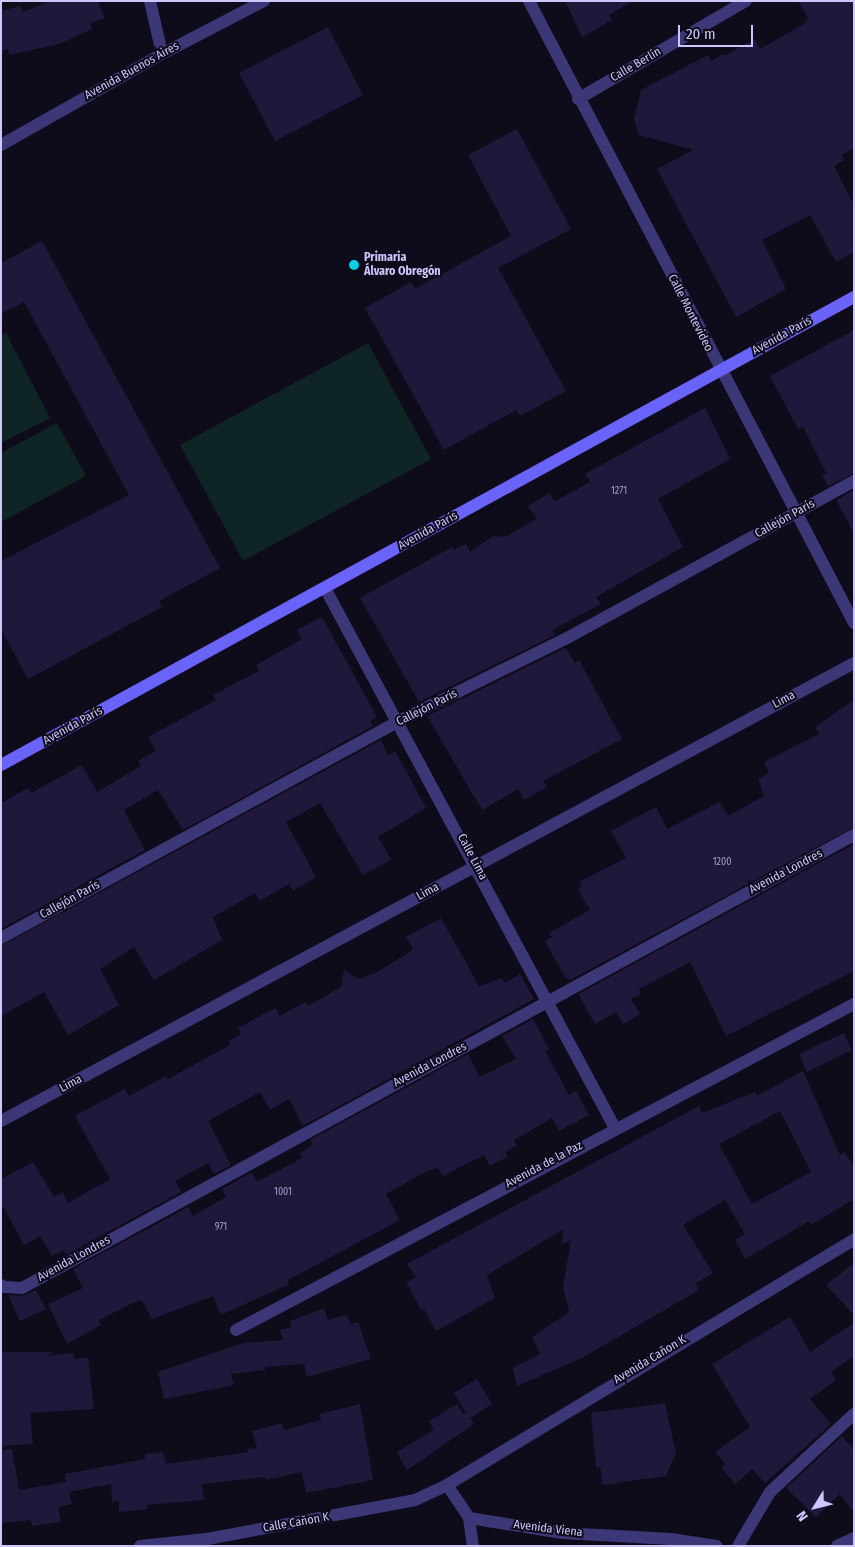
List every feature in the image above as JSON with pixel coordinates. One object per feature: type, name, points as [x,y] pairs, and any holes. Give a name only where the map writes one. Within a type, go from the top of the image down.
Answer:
[{"type":"main road","name":"Avenida París","points":[[1,766],[854,297]]},
{"type":"street","points":[[150,1],[162,54]]},
{"type":"street","name":"Avenida Buenos Aires","points":[[1,145],[162,54],[264,1]]},
{"type":"street","name":"Calle Montevideo","points":[[529,1],[578,99],[720,370],[797,512],[854,624]]},
{"type":"street","name":"Calle Berlín","points":[[578,99],[746,1]]},
{"type":"street","name":"Callejón París","points":[[1,938],[399,721],[569,637],[854,481]]},
{"type":"street","name":"Calle Lima","points":[[325,588],[477,866],[615,1128]]},
{"type":"street","name":"Lima","points":[[1,1121],[854,663]]},
{"type":"street","name":"Avenida Londres","points":[[3,1286],[22,1288],[854,835]]},
{"type":"street","name":"Avenida de la Paz","points":[[236,1330],[615,1128],[854,1004]]},
{"type":"street","name":"Avenida Cañon K","points":[[447,1485],[854,1239]]},
{"type":"street","points":[[738,1546],[770,1492],[854,1414]]},
{"type":"street","points":[[447,1485],[469,1518],[473,1546]]},
{"type":"street","name":"Calle Cañon K","points":[[140,1546],[207,1540],[362,1511],[415,1500],[447,1485]]},
{"type":"street","name":"Avenida Viena","points":[[469,1518],[563,1533],[671,1539],[716,1546]]},
{"type":"street","points":[[837,1546],[854,1538]]},
{"type":"green space","points":[[6,333],[50,418],[1,443],[1,336]]},
{"type":"green space","points":[[368,343],[431,459],[243,561],[180,445]]},
{"type":"green space","points":[[57,423],[86,476],[1,522],[1,453]]},
{"type":"building","points":[[50,1],[98,1],[105,18],[90,23],[92,29],[59,44],[9,55],[8,49],[1,51],[1,11],[21,6],[23,12]]},
{"type":"building","points":[[565,1],[633,1],[609,15],[612,20],[582,37]]},
{"type":"building","points":[[798,1],[854,1],[854,148],[842,155],[844,160],[834,166],[854,205],[854,252],[836,262],[810,215],[762,240],[786,289],[736,317],[657,169],[693,150],[639,135],[634,119],[641,90],[708,55],[711,61],[755,39],[760,49],[804,24],[808,18]]},
{"type":"building","points":[[328,27],[363,95],[275,141],[239,73]]},
{"type":"building","points":[[517,129],[571,229],[498,268],[566,391],[520,416],[516,410],[444,450],[365,308],[411,282],[415,289],[511,236],[468,155]]},
{"type":"building","points":[[42,241],[220,568],[159,601],[162,607],[28,679],[1,629],[1,561],[129,495],[24,302],[1,314],[1,263]]},
{"type":"building","points":[[854,330],[854,473],[828,486],[822,476],[826,473],[803,427],[798,429],[770,376]]},
{"type":"building","points":[[705,408],[730,459],[658,499],[683,547],[596,597],[601,604],[552,630],[555,635],[419,702],[360,598],[452,547],[454,550],[466,544],[470,552],[493,536],[505,537],[537,519],[528,506],[550,493],[554,502],[590,482],[585,474]]},
{"type":"building","points":[[854,490],[854,533],[836,500]]},
{"type":"building","points":[[322,617],[377,717],[370,721],[373,726],[183,830],[158,790],[124,810],[145,850],[1,929],[1,803],[28,788],[31,793],[82,765],[97,792],[141,766],[138,761],[156,751],[148,737],[216,700],[213,695],[259,671],[256,665],[302,639],[297,630]]},
{"type":"building","points":[[565,648],[575,663],[579,660],[622,739],[543,781],[547,787],[524,800],[518,789],[482,810],[427,716]]},
{"type":"building","points":[[854,700],[854,827],[570,980],[565,977],[545,941],[552,937],[549,933],[590,910],[578,889],[582,887],[579,882],[626,858],[611,831],[656,807],[667,829],[720,802],[728,816],[764,796],[758,779],[769,773],[764,762],[819,734],[815,727]]},
{"type":"building","points":[[381,740],[388,755],[395,751],[426,808],[378,837],[391,860],[363,875],[320,803],[286,822],[316,877],[293,891],[289,884],[259,901],[255,893],[213,917],[222,940],[154,980],[134,947],[100,969],[119,1005],[68,1035],[44,992],[1,1016],[1,946]]},
{"type":"building","points":[[854,844],[854,971],[726,1036],[690,962],[639,989],[641,994],[631,999],[640,1014],[623,1024],[616,1012],[595,1024],[578,994]]},
{"type":"building","points":[[441,918],[479,986],[502,978],[505,983],[520,974],[534,999],[303,1126],[289,1099],[270,1110],[260,1092],[208,1121],[231,1165],[214,1174],[208,1163],[175,1181],[181,1192],[66,1255],[63,1250],[52,1256],[40,1236],[24,1245],[1,1203],[1,1179],[33,1162],[54,1197],[63,1192],[68,1203],[110,1179],[75,1116],[125,1089],[129,1096],[166,1076],[168,1079],[230,1045],[228,1041],[241,1034],[238,1028],[275,1008],[280,1016],[305,1002],[308,1006],[341,987],[344,970],[359,979],[377,972],[410,952],[413,948],[406,937]]},
{"type":"building","points":[[533,1019],[549,1049],[545,1051],[569,1095],[576,1091],[589,1115],[559,1131],[552,1118],[514,1140],[517,1145],[505,1152],[507,1157],[490,1166],[484,1155],[443,1176],[438,1168],[427,1171],[386,1194],[400,1220],[288,1280],[289,1284],[221,1315],[213,1296],[152,1319],[143,1302],[139,1300],[99,1320],[101,1325],[67,1344],[48,1304],[83,1288],[73,1269],[188,1207],[193,1216],[226,1197],[222,1189],[252,1172],[257,1182],[302,1158],[300,1153],[313,1145],[310,1140],[468,1054],[480,1077],[516,1059],[502,1036]]},
{"type":"building","points":[[844,1033],[852,1050],[807,1072],[799,1054]]},
{"type":"building","points":[[803,1071],[840,1155],[845,1152],[854,1168],[854,1199],[811,1225],[809,1221],[745,1259],[735,1240],[745,1234],[725,1200],[683,1225],[713,1273],[696,1283],[699,1290],[582,1358],[517,1386],[513,1368],[540,1354],[532,1337],[569,1312],[563,1287],[571,1240],[561,1245],[564,1229],[487,1275],[495,1298],[436,1331],[424,1309],[421,1310],[406,1282],[416,1277],[407,1264],[699,1106],[702,1113],[755,1092],[757,1096]],"holes":[[[780,1111],[811,1172],[752,1204],[719,1144]]]},
{"type":"building","points":[[854,1263],[854,1315],[826,1285]]},
{"type":"building","points":[[36,1290],[46,1309],[20,1321],[8,1295],[22,1296]]},
{"type":"building","points":[[324,1308],[328,1320],[347,1315],[351,1324],[358,1322],[371,1359],[307,1377],[304,1364],[265,1367],[265,1370],[231,1374],[234,1385],[164,1399],[158,1372],[243,1343],[283,1340],[280,1330],[292,1327],[290,1321]]},
{"type":"building","points":[[790,1317],[810,1352],[854,1323],[854,1356],[831,1372],[836,1380],[810,1399],[831,1424],[765,1483],[752,1469],[735,1484],[722,1469],[725,1463],[715,1452],[750,1427],[712,1364]]},
{"type":"building","points":[[1,1352],[54,1352],[47,1356],[73,1353],[75,1359],[88,1357],[94,1409],[30,1413],[33,1444],[1,1446]]},
{"type":"building","points":[[477,1379],[492,1404],[470,1418],[474,1424],[407,1470],[397,1452],[434,1430],[429,1421],[457,1404],[463,1414],[466,1413],[454,1393]]},
{"type":"building","points":[[665,1403],[676,1453],[666,1476],[603,1485],[600,1467],[596,1468],[591,1413]]},
{"type":"building","points":[[360,1404],[373,1480],[306,1493],[302,1472],[266,1480],[265,1477],[202,1484],[204,1500],[147,1505],[147,1509],[119,1512],[119,1501],[112,1502],[111,1484],[69,1492],[72,1504],[58,1507],[61,1522],[32,1526],[31,1520],[1,1523],[1,1450],[12,1449],[19,1490],[66,1482],[65,1474],[145,1459],[145,1454],[163,1452],[166,1464],[248,1452],[248,1449],[257,1448],[252,1431],[282,1423],[284,1430],[321,1420],[319,1414]]},
{"type":"building","points":[[842,1436],[854,1450],[854,1513],[840,1494],[816,1517],[786,1488]]},
{"type":"place","name":"Primaria Álvaro Obregón","points":[[354,265]]}]
